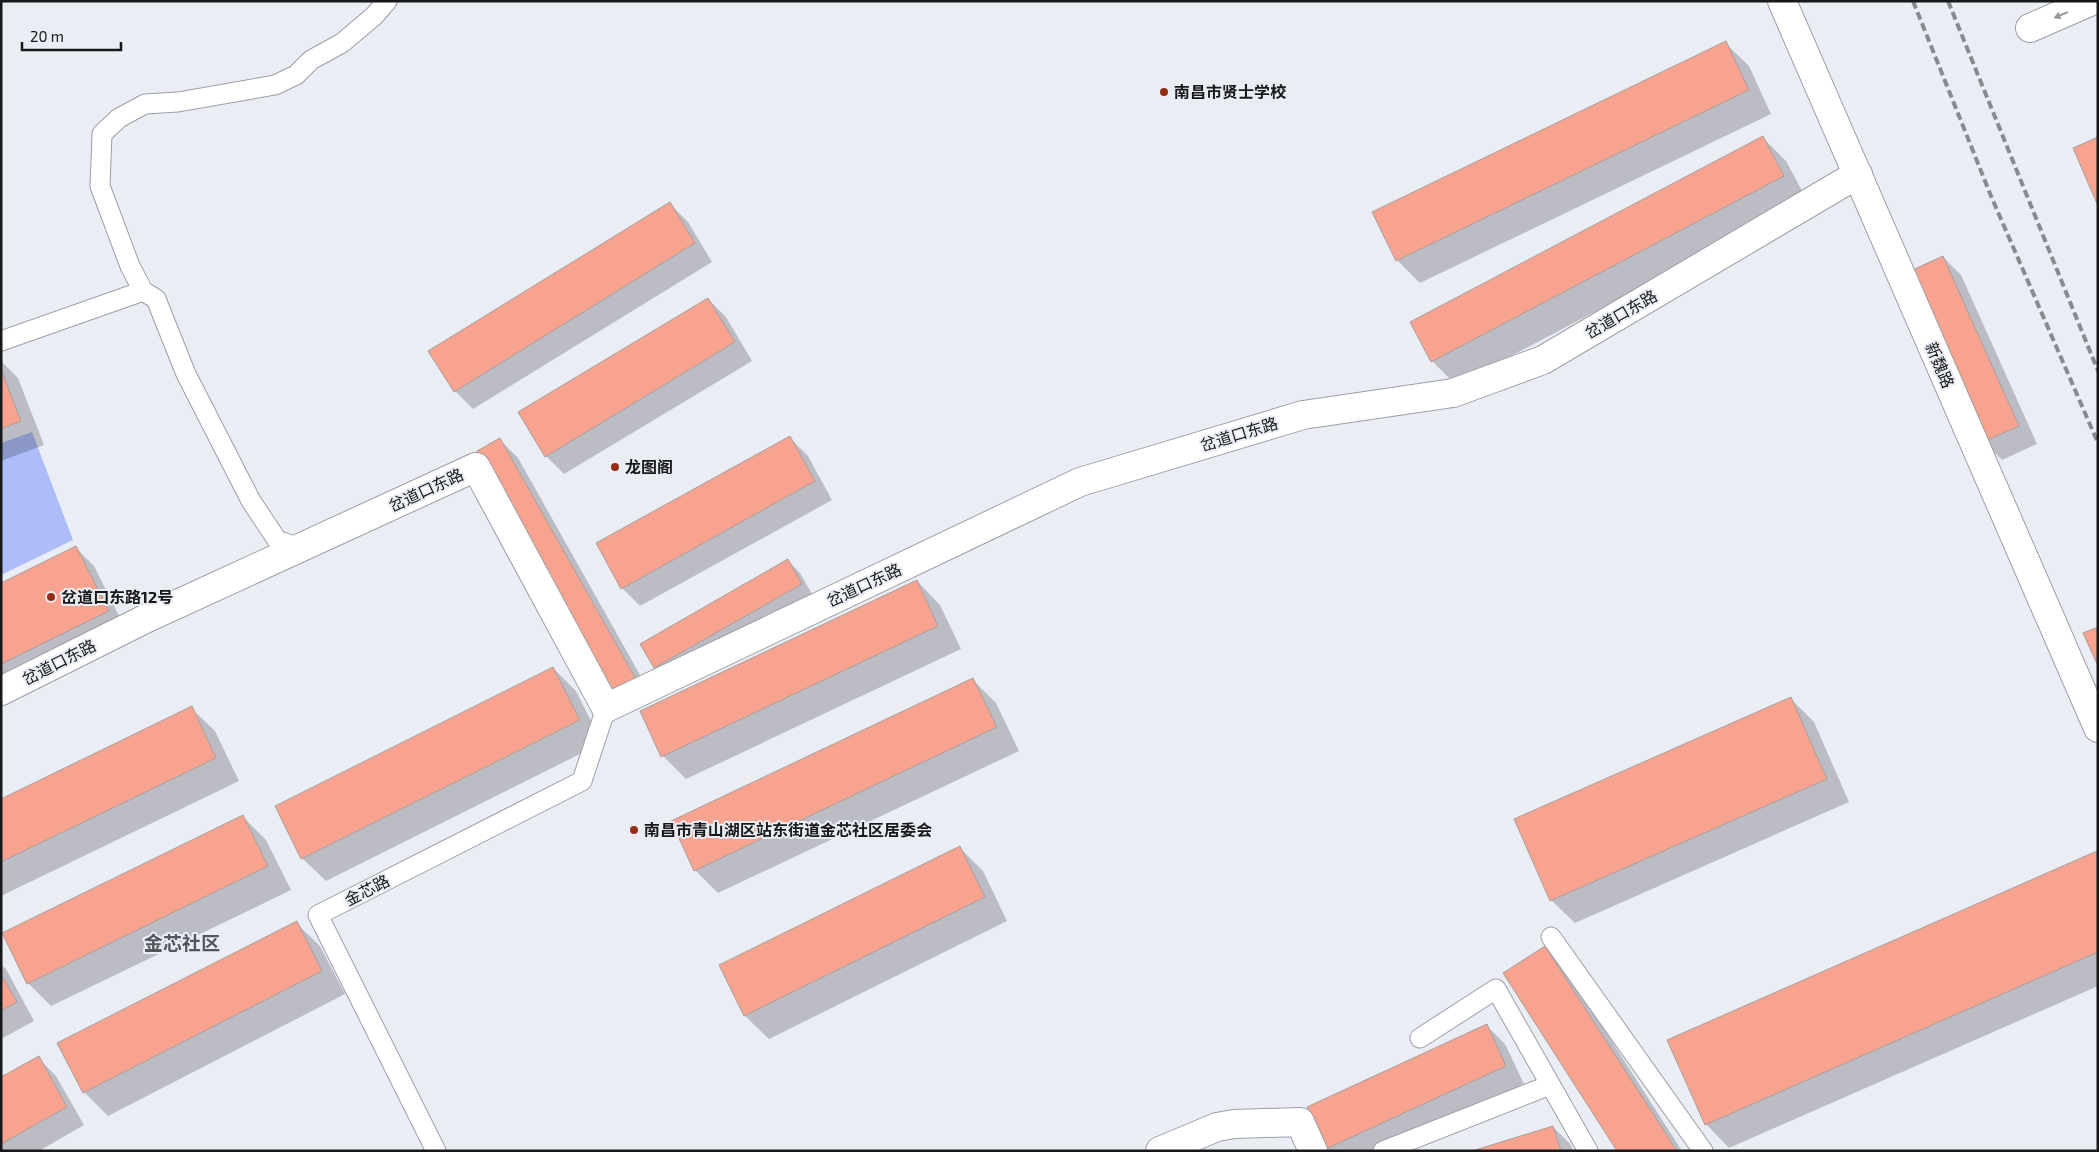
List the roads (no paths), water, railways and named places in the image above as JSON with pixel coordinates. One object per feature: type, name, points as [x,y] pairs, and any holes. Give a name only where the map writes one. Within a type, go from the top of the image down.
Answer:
[{"type":"street","name":"新魏路","points":[[1782,1],[2098,728]]},
{"type":"street","points":[[2030,28],[2092,1]]},
{"type":"street","name":"岔道口东路","points":[[1,691],[147,618],[476,467],[606,708],[1080,482],[1303,415],[1453,393],[1543,360],[1858,174]]},
{"type":"street","points":[[1160,1151],[1217,1127],[1234,1124],[1300,1122],[1311,1150]]},
{"type":"lane","points":[[299,548],[277,540],[250,501],[186,374],[156,299],[143,291],[130,266],[100,186],[102,134],[119,118],[146,104],[178,102],[275,85],[296,75],[310,60],[342,42],[374,16],[387,1]]},
{"type":"lane","points":[[1,341],[143,291]]},
{"type":"lane","name":"金芯路","points":[[436,1151],[318,915],[582,781],[606,708]]},
{"type":"lane","points":[[1551,937],[1702,1151]]},
{"type":"lane","points":[[1420,1038],[1496,989],[1588,1151]]},
{"type":"lane","points":[[1383,1151],[1550,1085]]},
{"type":"railway","points":[[1913,1],[1991,196],[2098,443]]},
{"type":"railway","points":[[1948,1],[2098,371]]},
{"type":"place","name":"南昌市贤士学校","points":[[1164,92]]},
{"type":"place","name":"龙图阁","points":[[615,467]]},
{"type":"place","name":"岔道口东路12号","points":[[51,597]]},
{"type":"place","name":"南昌市青山湖区站东街道金芯社区居委会","points":[[634,830]]},
{"type":"district","name":"金芯社区","points":[[182,943]]}]
